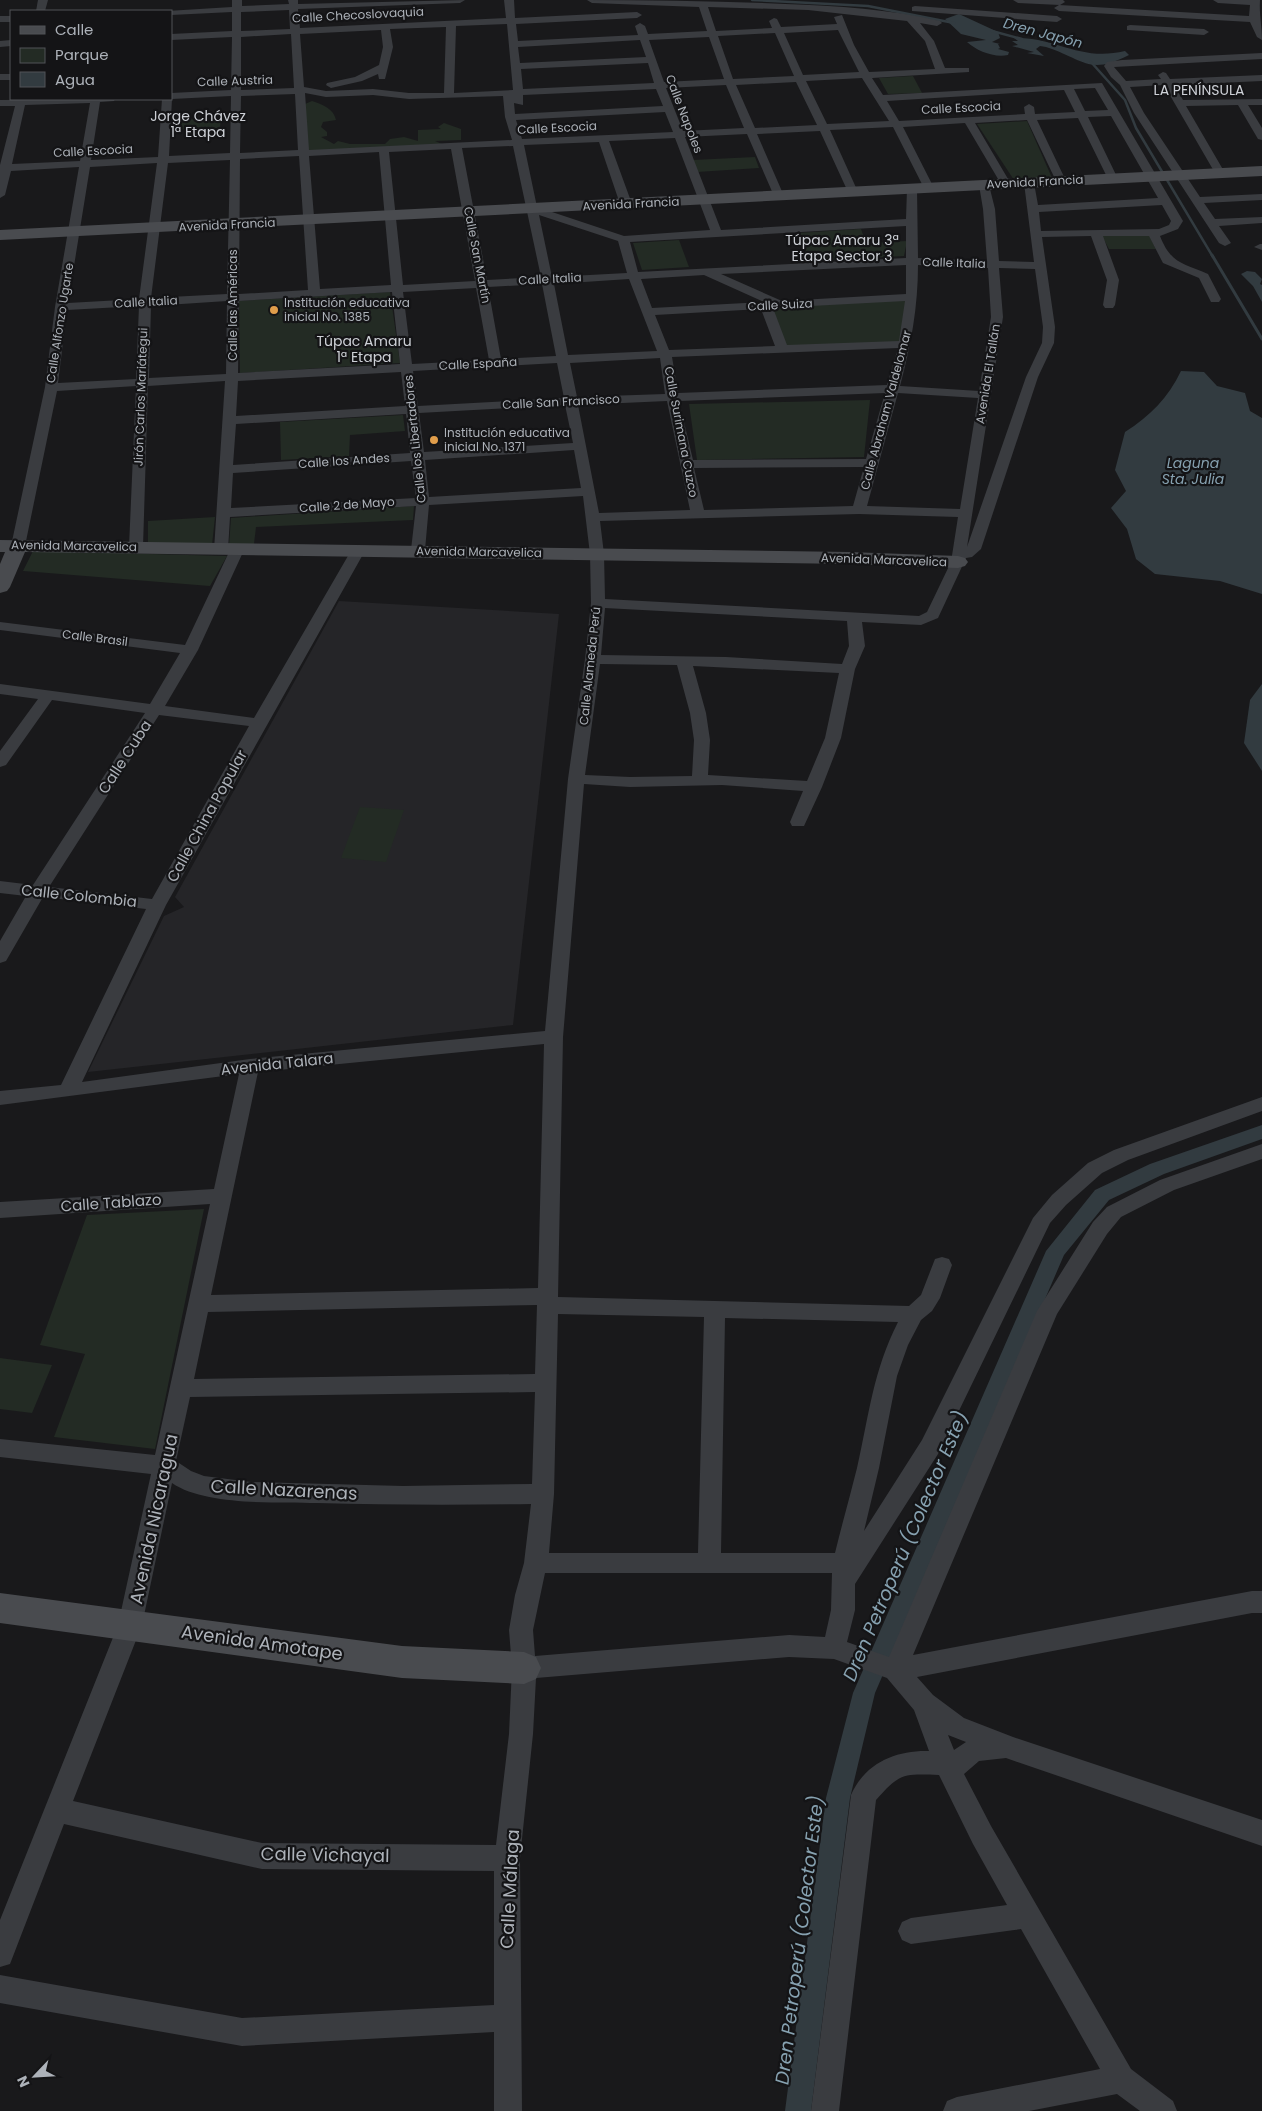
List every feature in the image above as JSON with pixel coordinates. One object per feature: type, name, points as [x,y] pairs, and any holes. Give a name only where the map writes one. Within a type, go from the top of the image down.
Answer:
[{"type":"street","points":[[172,12],[236,5],[460,0]]},
{"type":"street","name":"Calle Alameda Perú","points":[[509,0],[515,66],[512,92],[516,117],[542,208],[547,279],[590,492],[597,554],[598,603],[593,659],[576,779],[554,1037],[546,1383]]},
{"type":"street","points":[[592,0],[767,3],[836,7],[907,16],[938,23]]},
{"type":"street","points":[[845,0],[908,8],[1058,19]]},
{"type":"street","points":[[1018,0],[1205,17],[1256,9]]},
{"type":"street","points":[[1218,0],[1256,9]]},
{"type":"street","name":"Calle Napoles","points":[[632,2],[678,135],[717,233]]},
{"type":"street","points":[[294,3],[311,220],[314,292]]},
{"type":"street","points":[[702,3],[730,82],[779,196]]},
{"type":"street","points":[[767,3],[798,78],[825,127],[853,192]]},
{"type":"street","points":[[1055,33],[1060,3]]},
{"type":"street","name":"Calle las Américas","points":[[229,550],[224,513],[232,377],[234,297],[236,5]]},
{"type":"street","points":[[836,7],[842,27],[866,74],[896,124],[928,188]]},
{"type":"street","points":[[1256,9],[1262,36]]},
{"type":"street","name":"Calle Checoslovaquia","points":[[172,36],[636,15]]},
{"type":"street","points":[[907,16],[931,42],[938,56],[941,71]]},
{"type":"street","points":[[1205,17],[1204,32],[1209,51]]},
{"type":"street","points":[[449,96],[450,23]]},
{"type":"street","points":[[382,82],[388,47],[386,27]]},
{"type":"street","points":[[513,44],[842,27]]},
{"type":"street","points":[[1130,28],[1204,32]]},
{"type":"street","points":[[1225,242],[1177,175],[1139,113],[1124,84],[1114,75],[1109,66],[1110,64],[1150,61],[1209,51],[1262,56]]},
{"type":"street","points":[[515,66],[651,60]]},
{"type":"street","points":[[1150,61],[1168,82],[1220,173]]},
{"type":"street","points":[[313,92],[365,76],[384,66]]},
{"type":"street","name":"Calle Austria","points":[[172,96],[235,93],[301,96],[313,92],[326,94],[360,93],[449,96],[966,70]]},
{"type":"street","points":[[360,93],[360,82],[365,76]]},
{"type":"street","points":[[1124,84],[1262,78]]},
{"type":"street","points":[[880,98],[1026,91],[1098,85],[1177,220],[1174,227],[1158,232],[1036,234]]},
{"type":"street","points":[[1068,88],[1113,179]]},
{"type":"street","points":[[1026,91],[1031,117],[1061,181]]},
{"type":"street","points":[[0,104],[21,101],[58,100]]},
{"type":"street","name":"Calle Alfonzo Ugarte","points":[[9,546],[51,387],[61,307],[96,100]]},
{"type":"street","name":"Jirón Carlos Mariátegui","points":[[136,547],[140,382],[145,302],[163,160],[168,100]]},
{"type":"street","points":[[0,195],[3,168],[21,101]]},
{"type":"street","points":[[1241,102],[1262,137]]},
{"type":"street","points":[[1181,103],[1262,102]]},
{"type":"street","points":[[516,117],[669,109]]},
{"type":"street","name":"Calle Escocia","points":[[3,168],[1115,113]]},
{"type":"street","points":[[968,120],[1006,184]]},
{"type":"street","points":[[0,130],[15,129]]},
{"type":"street","points":[[603,138],[626,204]]},
{"type":"street","points":[[524,142],[534,161]]},
{"type":"street","name":"Calle San Martín","points":[[456,146],[496,363]]},
{"type":"street","name":"Calle los Libertadores","points":[[384,150],[392,216],[397,288],[423,500],[418,550]]},
{"type":"street","name":"Avenida Francia","points":[[0,235],[153,229],[1262,171]]},
{"type":"street","points":[[598,603],[921,621],[933,615],[958,558],[974,549],[1032,377],[1048,343],[1049,327],[1039,266],[1029,183]]},
{"type":"street","name":"Avenida El Tallán","points":[[958,558],[997,316],[989,209],[984,185]]},
{"type":"street","name":"Calle Abraham Valdelomar","points":[[859,510],[906,344],[912,297],[912,189]]},
{"type":"street","points":[[1196,200],[1262,197]]},
{"type":"street","points":[[1033,209],[1167,201]]},
{"type":"street","points":[[542,208],[623,239],[913,222]]},
{"type":"street","points":[[1212,223],[1262,220]]},
{"type":"street","points":[[1158,232],[1154,235],[1163,257],[1172,264],[1204,276],[1216,299]]},
{"type":"street","points":[[1096,234],[1113,280],[1108,305]]},
{"type":"street","name":"Calle Surimana Cuzco","points":[[623,239],[633,274],[666,358],[672,397],[698,514]]},
{"type":"street","name":"Calle Italia","points":[[61,307],[702,270],[912,261],[1039,266]]},
{"type":"street","points":[[702,270],[782,305]]},
{"type":"street","name":"Calle Suiza","points":[[648,312],[912,297]]},
{"type":"street","points":[[766,306],[782,349]]},
{"type":"street","name":"Calle España","points":[[51,387],[663,354],[906,344]]},
{"type":"street","name":"Calle San Francisco","points":[[230,420],[572,401],[893,389],[984,395]]},
{"type":"street","name":"Calle los Andes","points":[[227,469],[580,446]]},
{"type":"street","points":[[686,464],[873,463]]},
{"type":"street","name":"Calle 2 de Mayo","points":[[224,513],[423,500],[590,492]]},
{"type":"street","points":[[593,518],[859,510],[966,513]]},
{"type":"street","points":[[0,587],[9,546]]},
{"type":"street","name":"Avenida Marcavelica","points":[[9,546],[958,558]]},
{"type":"street","name":"Calle China Popular","points":[[68,1091],[157,905],[258,723],[359,549]]},
{"type":"street","name":"Calle Cuba","points":[[0,957],[37,892],[155,709],[190,650],[229,550]]},
{"type":"street","points":[[798,822],[833,738],[847,669],[857,646],[854,617]]},
{"type":"street","name":"Calle Brasil","points":[[0,626],[190,650]]},
{"type":"street","points":[[593,659],[847,669]]},
{"type":"street","points":[[684,662],[700,722],[702,740],[700,780]]},
{"type":"street","points":[[0,689],[258,723]]},
{"type":"street","points":[[0,762],[48,695]]},
{"type":"street","points":[[576,779],[630,782],[700,780],[814,787]]},
{"type":"street","name":"Calle Colombia","points":[[0,888],[157,905]]},
{"type":"street","name":"Avenida Talara","points":[[0,1098],[68,1091],[250,1066],[554,1037]]},
{"type":"street","name":"Avenida Nicaragua","points":[[0,1954],[130,1624],[166,1466],[250,1066]]},
{"type":"street","points":[[844,1573],[930,1447],[1043,1218],[1059,1200],[1095,1168],[1121,1155],[1262,1104]]},
{"type":"street","points":[[895,1670],[1048,1311],[1100,1228],[1114,1212],[1167,1185],[1262,1151]]},
{"type":"street","name":"Calle Tablazo","points":[[0,1210],[222,1196]]},
{"type":"street","points":[[834,1648],[843,1610],[844,1573],[868,1468],[886,1376],[897,1345],[913,1314],[925,1305],[930,1298],[942,1265]]},
{"type":"street","points":[[200,1304],[548,1301],[715,1309],[913,1314]]},
{"type":"street","points":[[709,1562],[715,1309]]},
{"type":"street","points":[[182,1388],[546,1383]]},
{"type":"street","name":"Calle Málaga","points":[[508,2111],[506,2018],[507,1858],[521,1734],[524,1668],[521,1630],[527,1595],[536,1564],[543,1494],[546,1383]]},
{"type":"street","name":"Calle Nazarenas","points":[[0,1448],[166,1466],[183,1478],[203,1486],[251,1492],[403,1496],[543,1494]]},
{"type":"street","points":[[536,1564],[709,1562],[844,1573]]},
{"type":"street","points":[[895,1670],[1252,1602],[1262,1602]]},
{"type":"street","name":"Avenida Amotape","points":[[0,1608],[402,1662],[524,1668]]},
{"type":"street","points":[[524,1668],[789,1646],[834,1648],[895,1670],[924,1703],[956,1726],[1012,1749],[1262,1832]]},
{"type":"street","points":[[924,1703],[948,1767],[982,1835],[1121,2079],[1163,2111]]},
{"type":"street","points":[[827,2110],[864,1795],[886,1770],[912,1762],[948,1767],[972,1751],[984,1747],[1012,1749]]},
{"type":"street","name":"Calle Vichayal","points":[[57,1810],[262,1856],[507,1858]]},
{"type":"street","points":[[911,1931],[1029,1915]]},
{"type":"street","points":[[0,1988],[242,2032],[506,2018]]},
{"type":"street","points":[[958,2111],[1121,2079]]},
{"type":"shaded area","points":[[339,601],[559,614],[513,1025],[88,1072],[164,916],[184,907],[175,897]]},
{"type":"green space","points":[[913,76],[922,93],[888,94],[879,78]]},
{"type":"green space","points":[[312,101],[327,108],[335,116],[336,120],[323,122],[321,127],[327,132],[327,136],[321,137],[334,144],[338,141],[350,144],[385,144],[390,139],[404,137],[418,141],[418,130],[441,129],[438,127],[444,123],[461,129],[461,140],[435,141],[442,144],[306,154],[305,104]]},
{"type":"green space","points":[[221,118],[220,128],[175,130],[176,120]]},
{"type":"green space","points":[[1027,121],[1052,178],[1014,180],[977,124]]},
{"type":"green space","points":[[755,157],[759,168],[697,172],[693,160]]},
{"type":"green space","points":[[861,229],[866,243],[907,241],[904,256],[809,261],[797,233]]},
{"type":"green space","points":[[1149,235],[1156,249],[1109,249],[1102,236]]},
{"type":"green space","points":[[679,240],[689,267],[642,270],[633,243]]},
{"type":"green space","points":[[390,292],[400,363],[240,373],[239,301]]},
{"type":"green space","points":[[908,299],[902,343],[785,347],[770,308]]},
{"type":"green space","points":[[870,400],[864,457],[697,460],[689,404]]},
{"type":"green space","points":[[403,415],[405,431],[350,435],[349,456],[281,460],[280,422]]},
{"type":"green space","points":[[414,506],[413,520],[256,527],[254,544],[229,545],[231,518]]},
{"type":"green space","points":[[215,517],[212,545],[148,543],[148,521]]},
{"type":"green space","points":[[33,551],[227,556],[210,586],[23,571]]},
{"type":"green space","points":[[360,807],[404,810],[386,862],[341,858]]},
{"type":"green space","points":[[204,1209],[155,1449],[54,1437],[85,1354],[40,1345],[87,1215]]},
{"type":"green space","points":[[0,1358],[52,1365],[32,1413],[0,1409]]},
{"type":"water","points":[[959,14],[998,32],[1000,38],[992,42],[1000,44],[998,44],[1000,48],[998,49],[1009,52],[1008,55],[997,56],[986,53],[967,42],[986,40],[961,34],[945,19]]},
{"type":"water","points":[[1014,38],[1029,38],[1094,53],[1109,54],[1125,51],[1129,55],[1115,61],[1095,65],[1046,47],[1040,46],[1036,49],[1044,56],[1027,53],[1034,52],[1012,46],[1018,45],[1012,41],[1018,41]]},
{"type":"water","points":[[1247,271],[1255,272],[1262,279],[1260,284],[1262,285],[1262,302],[1253,286],[1241,274]]},
{"type":"water","name":"Laguna Sta. Julia","points":[[1181,371],[1204,372],[1217,386],[1245,393],[1250,411],[1262,418],[1262,594],[1220,581],[1155,574],[1136,559],[1127,529],[1111,508],[1126,491],[1115,470],[1125,432],[1158,406]]},
{"type":"water","points":[[1262,684],[1262,771],[1244,743],[1250,700]]},
{"type":"waterway","name":"Dren Japón","points":[[752,0],[868,6],[954,23]]},
{"type":"waterway","name":"Dren Japón","points":[[992,31],[1022,39]]},
{"type":"waterway","name":"Dren Japón","points":[[1091,62],[1125,100],[1136,128],[1213,257]]},
{"type":"waterway","name":"Dren Japón","points":[[1212,255],[1262,339]]},
{"type":"waterway","name":"Dren Petroperú (Colector Este)","points":[[798,2111],[838,1798],[864,1693],[1056,1251],[1102,1195],[1157,1169],[1262,1132]]},
{"type":"place","name":"Institución educativa inicial No. 1385","points":[[274,310]]},
{"type":"place","name":"Institución educativa inicial No. 1371","points":[[434,440]]},
{"type":"district","name":"LA PENÍNSULA","points":[[1199,90]]},
{"type":"district","name":"Jorge Chávez 1ª Etapa","points":[[198,124]]},
{"type":"district","name":"Túpac Amaru 3ª Etapa Sector 3","points":[[842,248]]},
{"type":"district","name":"Túpac Amaru 1ª Etapa","points":[[364,350]]}]
